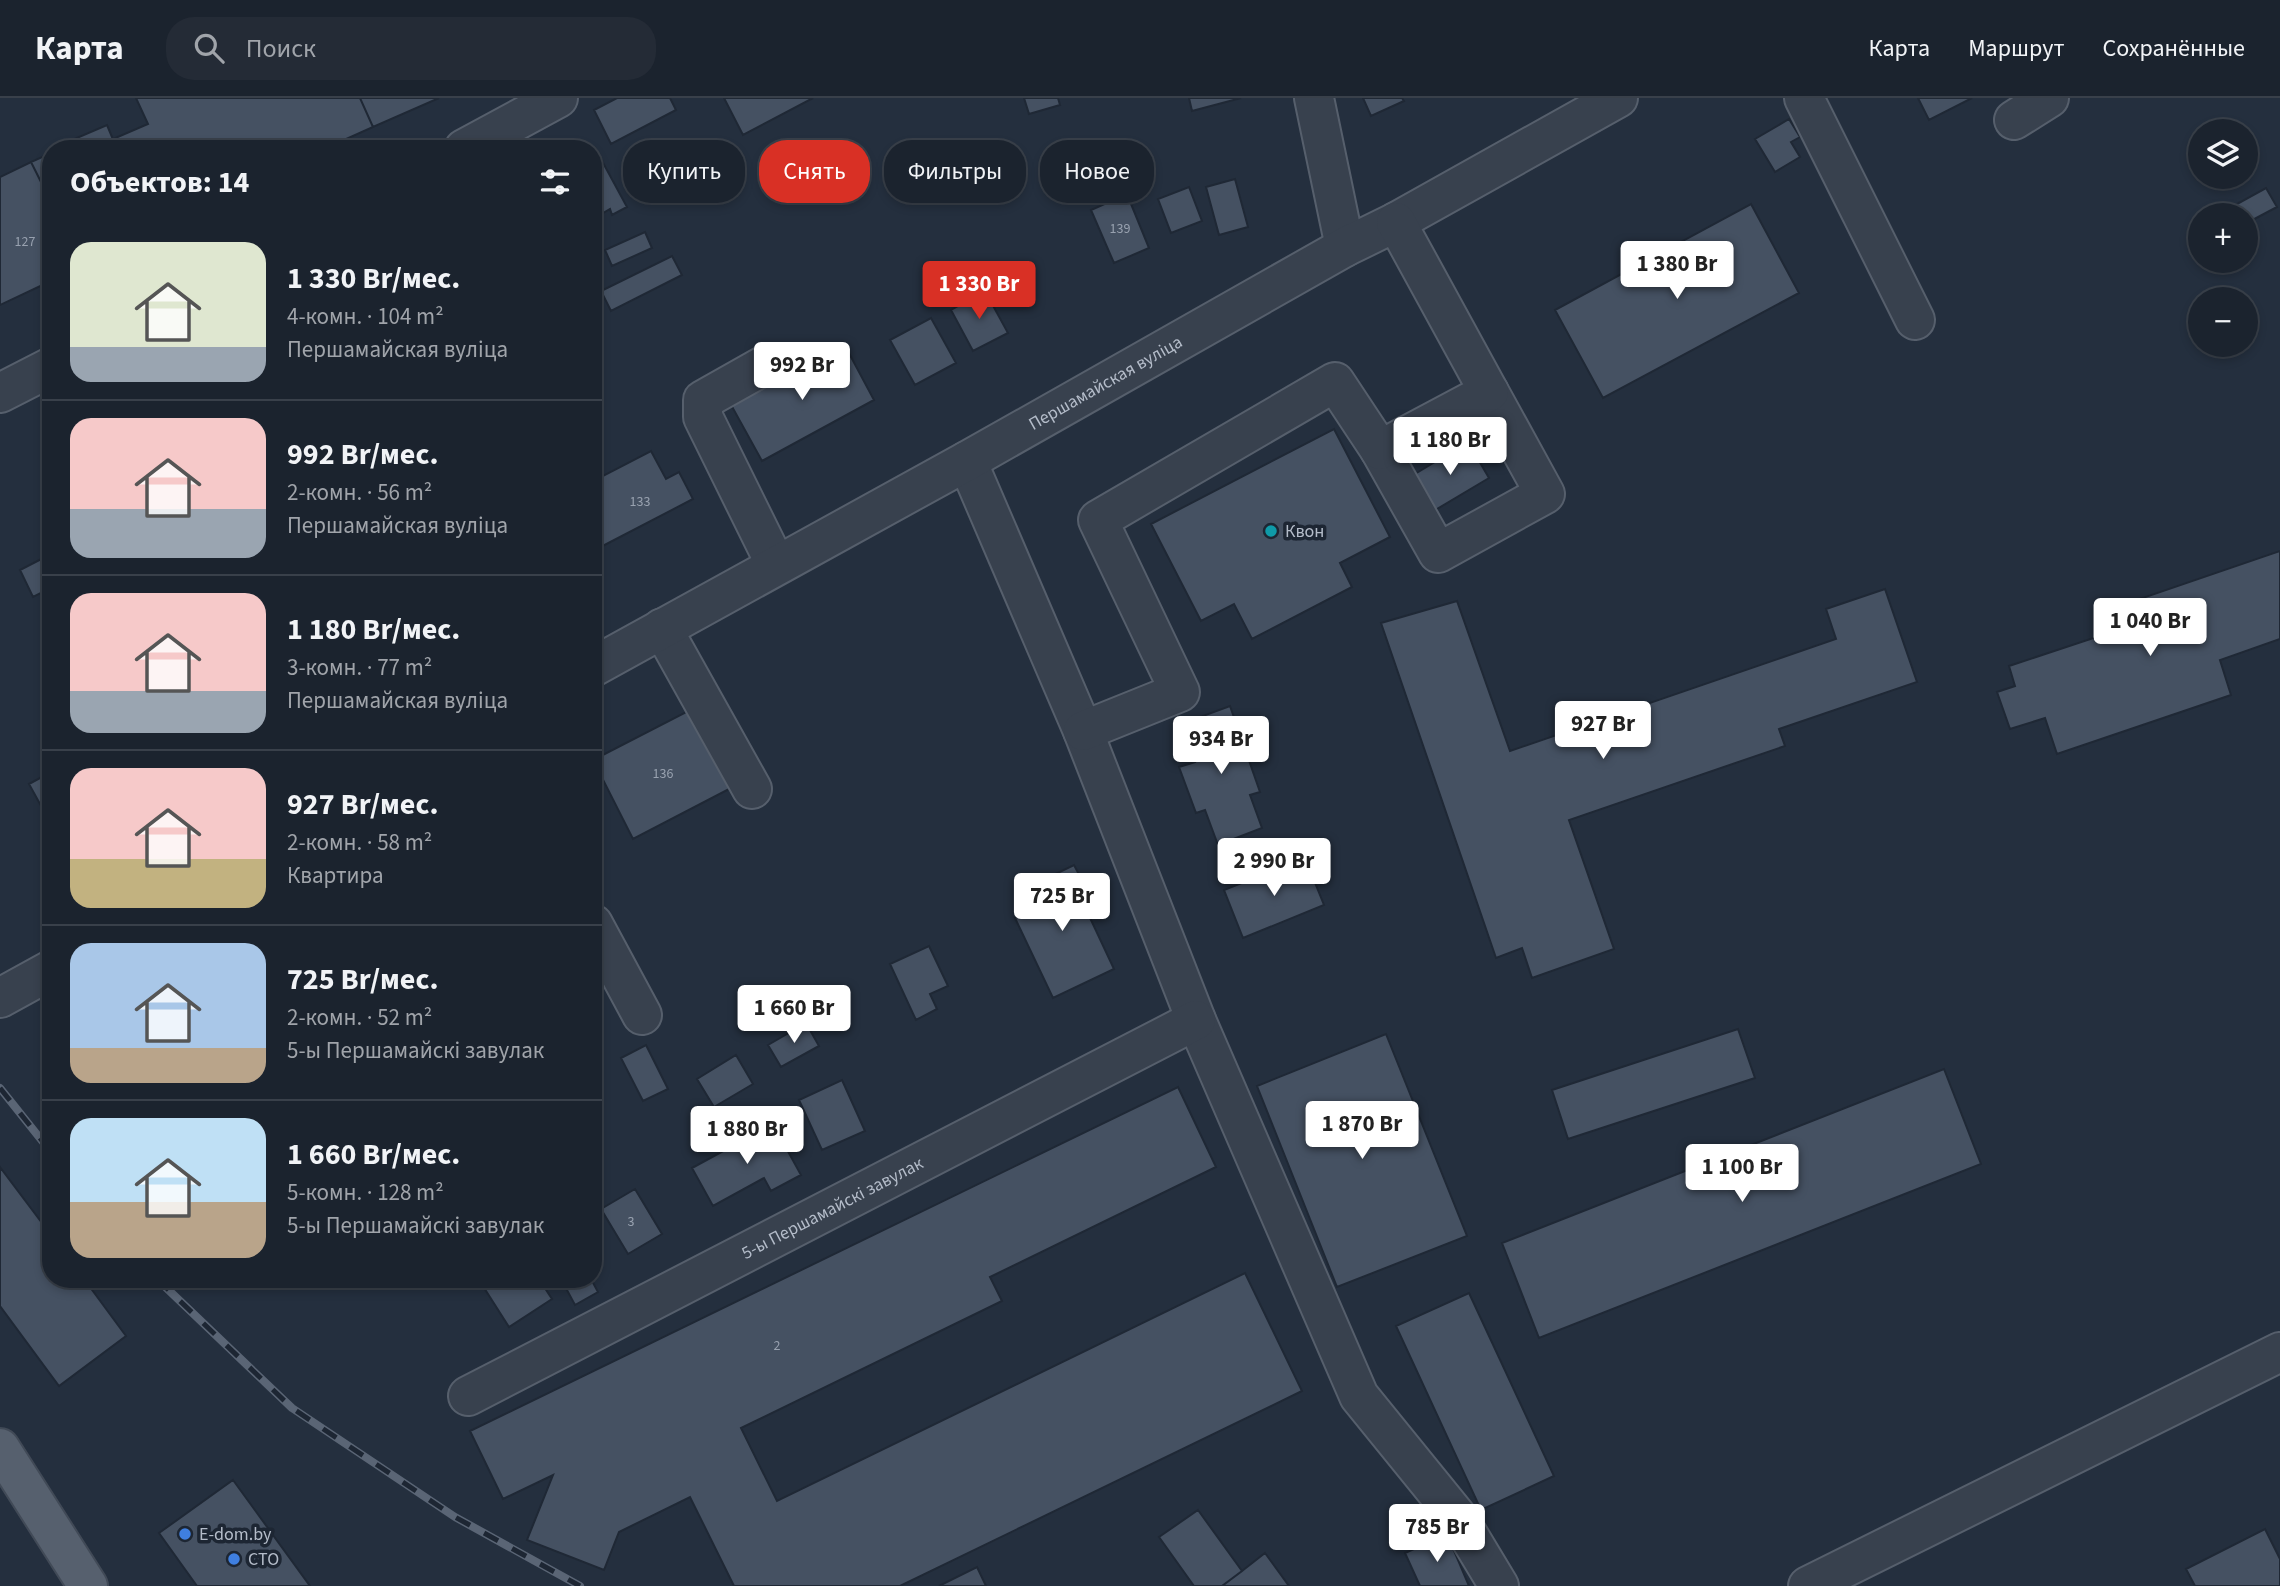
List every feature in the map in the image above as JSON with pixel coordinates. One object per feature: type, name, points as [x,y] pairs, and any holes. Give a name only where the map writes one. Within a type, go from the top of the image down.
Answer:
[{"type":"main road","points":[[0,1448],[88,1586]]},
{"type":"street","points":[[481,140],[558,98]]},
{"type":"street","points":[[1314,98],[1345,247]]},
{"type":"street","name":"Першамайская вуліца","points":[[602,662],[967,461],[1345,247],[1396,222],[1618,98]]},
{"type":"street","points":[[1804,98],[1915,320]]},
{"type":"street","points":[[2014,120],[2049,98]]},
{"type":"street","points":[[1083,731],[1180,692],[1098,520],[1335,382],[1380,450],[1438,553],[1545,494],[1396,222]]},
{"type":"street","points":[[765,365],[703,400],[703,417],[776,565]]},
{"type":"street","points":[[0,393],[42,372]]},
{"type":"street","points":[[1380,450],[1489,392]]},
{"type":"street","points":[[967,461],[1083,731],[1196,1020],[1359,1396],[1458,1518],[1499,1586]]},
{"type":"street","points":[[662,628],[752,789]]},
{"type":"street","points":[[602,941],[642,1015]]},
{"type":"street","points":[[3,986],[42,973]]},
{"type":"street","name":"5-ы Першамайскі завулак","points":[[468,1396],[1196,1020]]},
{"type":"street","points":[[1808,1586],[2280,1352]]},
{"type":"building","points":[[136,98],[360,98],[373,127],[344,140],[113,140],[148,124]]},
{"type":"building","points":[[360,98],[439,98],[373,127]]},
{"type":"building","points":[[617,98],[670,98],[676,110],[611,144],[594,110]]},
{"type":"building","points":[[724,98],[813,98],[743,135]]},
{"type":"building","points":[[1024,98],[1058,98],[1060,105],[1029,114]]},
{"type":"building","points":[[1189,98],[1241,98],[1192,111]]},
{"type":"building","points":[[1363,98],[1402,98],[1404,101],[1371,116]]},
{"type":"building","points":[[1918,98],[1972,98],[1929,120]]},
{"type":"building","points":[[1789,119],[1800,137],[1791,142],[1800,157],[1775,172],[1755,139]]},
{"type":"building","points":[[107,125],[113,140],[72,140]]},
{"type":"building","points":[[42,157],[42,184],[31,162]]},
{"type":"building","points":[[602,161],[627,207],[612,215],[610,209],[602,214]]},
{"type":"building","points":[[31,162],[42,184],[42,285],[0,305],[0,177]]},
{"type":"building","points":[[1235,179],[1248,227],[1219,235],[1206,187]]},
{"type":"building","points":[[1189,187],[1202,221],[1171,233],[1158,199]]},
{"type":"building","points":[[2266,188],[2277,207],[2258,217],[2258,203],[2239,203]]},
{"type":"building","points":[[1107,203],[1131,203],[1149,248],[1114,263],[1091,210]]},
{"type":"building","points":[[1751,204],[1799,293],[1603,398],[1555,310]]},
{"type":"building","points":[[645,232],[652,248],[612,266],[605,250]]},
{"type":"building","points":[[672,256],[682,275],[611,311],[602,291]]},
{"type":"building","points":[[985,291],[1008,333],[973,351],[951,310]]},
{"type":"building","points":[[931,318],[956,363],[915,385],[890,340]]},
{"type":"building","points":[[843,342],[874,400],[762,461],[730,403]]},
{"type":"building","name":"Квон","points":[[1334,429],[1390,537],[1340,563],[1352,587],[1252,639],[1234,604],[1201,621],[1151,524]]},
{"type":"building","points":[[1468,442],[1489,478],[1432,512],[1410,477]]},
{"type":"building","points":[[651,451],[666,479],[679,472],[693,499],[602,546],[602,476]]},
{"type":"building","points":[[2280,551],[2280,639],[2220,660],[2231,695],[2057,754],[2045,718],[2010,729],[1997,692],[2015,686],[2009,666],[2130,626],[2122,605]]},
{"type":"building","points":[[42,559],[42,592],[33,597],[20,570]]},
{"type":"building","points":[[1885,589],[1917,682],[1779,729],[1785,746],[1569,820],[1614,949],[1532,978],[1522,948],[1496,958],[1381,623],[1457,601],[1510,751],[1836,639],[1826,609]]},
{"type":"building","points":[[1230,706],[1260,792],[1250,795],[1262,828],[1218,845],[1205,810],[1196,813],[1179,767],[1195,762],[1181,724]]},
{"type":"building","points":[[692,709],[733,787],[633,839],[602,778],[602,755]]},
{"type":"building","points":[[42,777],[42,808],[29,784]]},
{"type":"building","points":[[1305,858],[1324,905],[1243,938],[1224,890]]},
{"type":"building","points":[[1074,865],[1084,884],[1076,888],[1114,969],[1053,998],[1015,918],[1030,912],[1020,891]]},
{"type":"building","points":[[929,946],[948,986],[930,994],[937,1009],[916,1020],[890,964]]},
{"type":"building","points":[[806,1023],[819,1046],[781,1067],[768,1045]]},
{"type":"building","points":[[1738,1029],[1755,1078],[1568,1139],[1552,1090]]},
{"type":"building","points":[[1386,1034],[1467,1236],[1337,1287],[1257,1086]]},
{"type":"building","points":[[646,1045],[668,1089],[643,1101],[621,1058]]},
{"type":"building","points":[[736,1055],[753,1084],[714,1107],[697,1079]]},
{"type":"building","points":[[1944,1069],[1981,1164],[1539,1338],[1502,1243]]},
{"type":"building","points":[[842,1080],[865,1131],[822,1150],[799,1100]]},
{"type":"building","points":[[1178,1087],[1216,1167],[990,1277],[1002,1301],[741,1428],[777,1501],[1245,1273],[1302,1391],[900,1586],[734,1586],[690,1497],[619,1532],[604,1570],[527,1540],[553,1475],[503,1499],[470,1431]]},
{"type":"building","points":[[773,1124],[801,1175],[771,1191],[764,1178],[713,1206],[692,1168]]},
{"type":"building","points":[[0,1167],[42,1223],[42,1288],[91,1288],[126,1336],[59,1386],[0,1306]]},
{"type":"building","points":[[635,1189],[662,1234],[628,1254],[602,1208]]},
{"type":"building","points":[[484,1288],[545,1288],[552,1299],[509,1327]]},
{"type":"building","points":[[566,1288],[596,1288],[598,1292],[575,1305]]},
{"type":"building","points":[[1469,1293],[1554,1476],[1481,1510],[1396,1326]]},
{"type":"building","name":"СТО","points":[[233,1480],[310,1586],[197,1586],[159,1533]]},
{"type":"building","points":[[1198,1510],[1242,1571],[1222,1586],[1194,1586],[1159,1537]]},
{"type":"building","points":[[2265,1529],[2280,1559],[2280,1586],[2195,1586],[2186,1569]]},
{"type":"building","points":[[1447,1534],[1469,1586],[1420,1586],[1405,1553]]},
{"type":"building","points":[[1265,1553],[1289,1586],[1222,1586],[1242,1571]]},
{"type":"building","points":[[977,1567],[986,1586],[939,1586]]},
{"type":"railway","points":[[0,1088],[42,1141]]},
{"type":"railway","points":[[166,1288],[292,1408],[455,1517],[580,1586]]},
{"type":"place","name":"Квон","points":[[1271,531]]},
{"type":"place","name":"E-dom.by","points":[[185,1534]]},
{"type":"place","name":"СТО","points":[[234,1559]]}]
